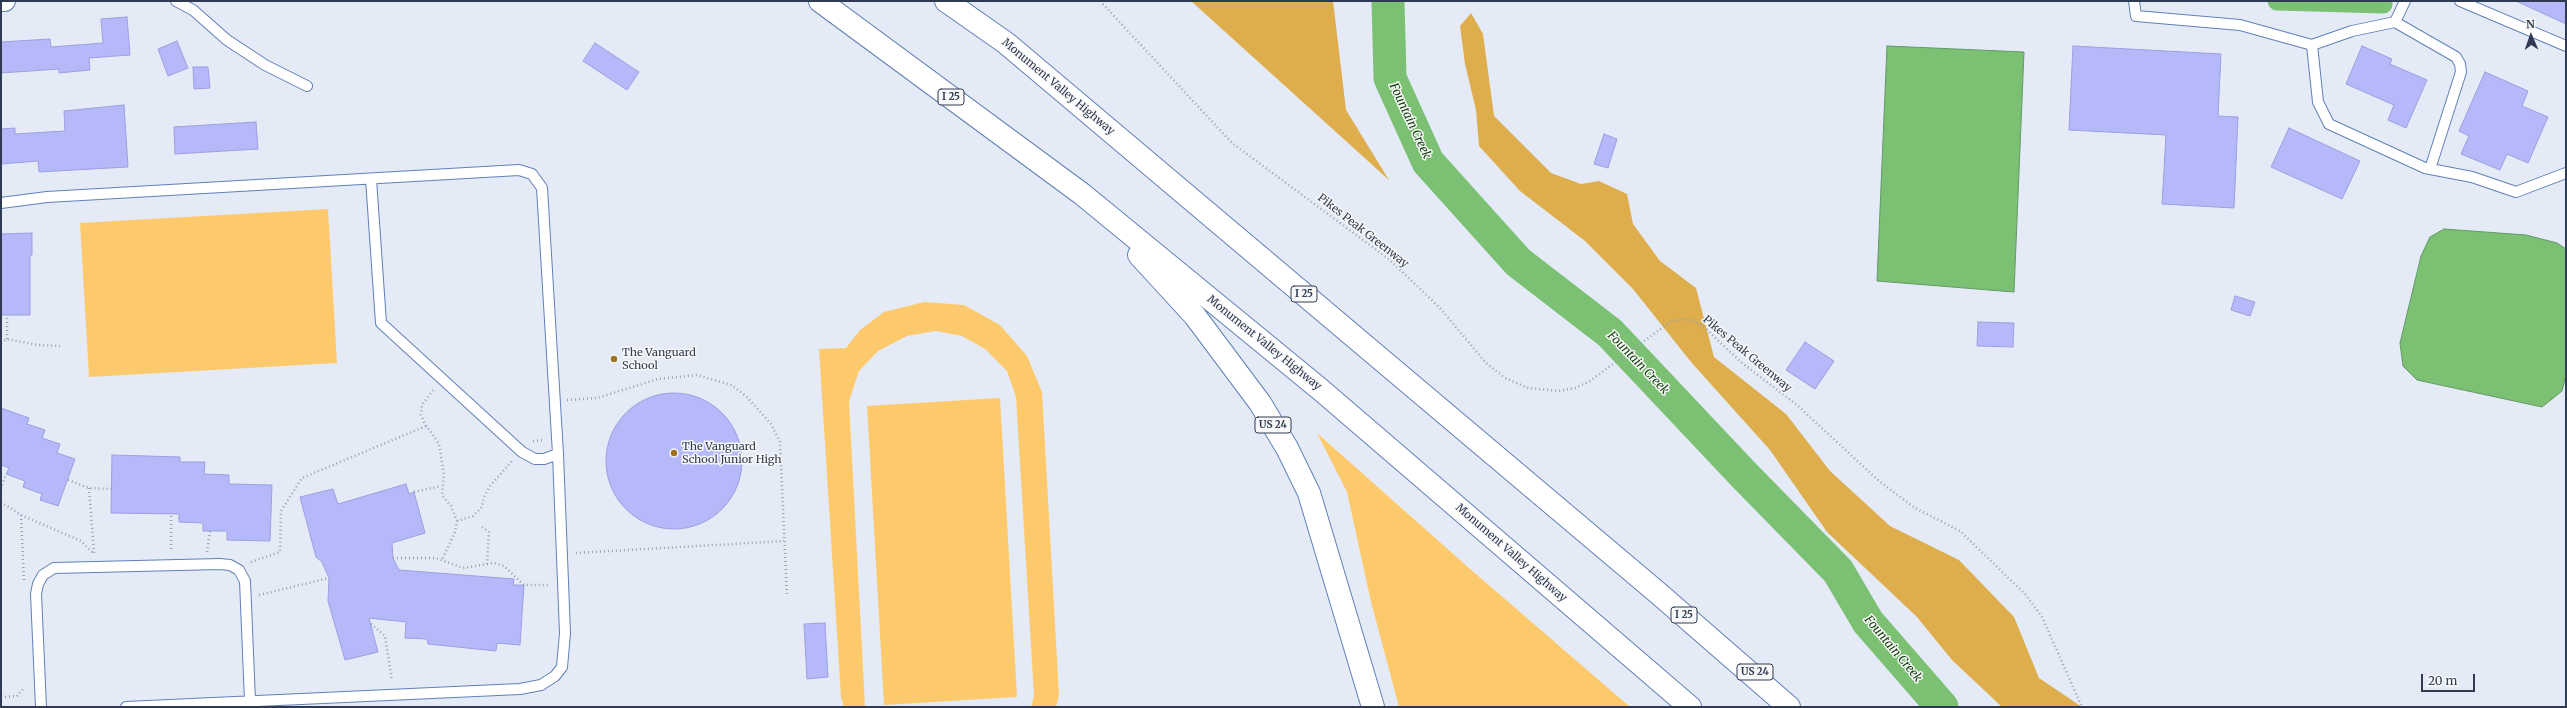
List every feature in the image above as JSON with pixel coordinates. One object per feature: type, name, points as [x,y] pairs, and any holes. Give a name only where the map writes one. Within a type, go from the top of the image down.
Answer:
[{"type":"highway","name":"Monument Valley Highway","points":[[820,1],[1082,194],[1321,390],[1690,707]]},
{"type":"highway","name":"Monument Valley Highway","points":[[946,1],[1006,43],[1710,638],[1788,707]]},
{"type":"highway","name":"US 24","points":[[1082,194],[1195,316],[1260,403],[1287,448],[1309,493],[1373,707]]},
{"type":"highway","name":"US 24","points":[[1710,638],[1799,707]]},
{"type":"lane","points":[[176,1],[193,10],[227,40],[265,65],[307,86]]},
{"type":"lane","points":[[2134,1],[2136,16],[2240,25],[2312,45],[2352,31],[2395,22],[2456,57],[2460,64],[2461,72],[2430,169]]},
{"type":"lane","points":[[2395,22],[2405,1]]},
{"type":"lane","points":[[2460,1],[2566,46]]},
{"type":"lane","points":[[2312,45],[2318,102],[2329,124],[2430,169],[2472,177],[2516,192],[2566,173]]},
{"type":"lane","points":[[1,203],[47,198],[519,170],[532,174],[542,188],[558,454],[564,648],[562,667],[555,676],[541,685],[520,689],[395,696],[126,707]]},
{"type":"lane","points":[[371,179],[381,323],[522,452],[535,459],[544,459],[558,454]]},
{"type":"lane","points":[[41,707],[36,594],[38,584],[43,575],[54,568],[206,564],[230,565],[239,570],[245,581],[250,701]]},
{"type":"path","name":"Pikes Peak Greenway","points":[[1100,1],[1232,143],[1390,260],[1440,308],[1486,363],[1505,378],[1528,388],[1559,391],[1575,388],[1590,380],[1670,322],[1681,319],[1693,320],[1706,329],[1742,363],[1797,405],[1879,481],[1915,508],[1960,531],[2025,594],[2042,617],[2082,707]]},
{"type":"path","points":[[7,318],[8,339]]},
{"type":"path","points":[[1,343],[8,339],[38,345],[60,346]]},
{"type":"path","points":[[555,401],[597,398],[658,379],[677,376],[697,375],[731,385],[759,409],[771,424],[780,442],[787,596]]},
{"type":"path","points":[[434,389],[422,405],[422,415],[426,426],[439,444],[444,475],[441,486],[442,495],[451,506],[457,521],[455,532],[442,560]]},
{"type":"path","points":[[251,562],[280,552],[281,511],[302,478],[426,426]]},
{"type":"path","points":[[457,521],[473,516],[482,507],[484,497],[490,486],[522,452],[530,441],[546,439]]},
{"type":"path","points":[[1,489],[6,474]]},
{"type":"path","points":[[68,480],[89,488],[111,489]]},
{"type":"path","points":[[414,492],[441,486]]},
{"type":"path","points":[[1,502],[21,515],[81,541],[94,553],[89,488]]},
{"type":"path","points":[[171,516],[171,551]]},
{"type":"path","points":[[482,527],[489,532],[487,564]]},
{"type":"path","points":[[206,564],[210,531]]},
{"type":"path","points":[[561,554],[784,540]]},
{"type":"path","points":[[393,558],[442,560],[463,568],[494,563],[504,566],[524,585],[562,586]]},
{"type":"path","points":[[259,595],[329,578]]},
{"type":"path","points":[[371,624],[385,636],[395,696]]},
{"type":"shaded area","points":[[1191,1],[1333,1],[1346,110],[1389,180]]},
{"type":"shaded area","points":[[1471,13],[1483,34],[1494,116],[1551,173],[1581,184],[1599,181],[1627,194],[1633,224],[1660,261],[1696,288],[1714,357],[1786,414],[1830,471],[1890,526],[1959,560],[2014,617],[2039,678],[2082,707],[2002,707],[1952,660],[1917,617],[1827,532],[1770,450],[1691,362],[1633,289],[1585,241],[1520,191],[1479,146],[1476,110],[1465,64],[1460,26]]},
{"type":"shaded area","points":[[1887,46],[2024,52],[2014,292],[1877,281]]},
{"type":"shaded area","points":[[328,209],[337,363],[89,377],[80,223]]},
{"type":"shaded area","points":[[2444,229],[2526,235],[2557,243],[2566,249],[2566,375],[2562,391],[2542,407],[2417,380],[2403,366],[2400,343],[2421,256],[2430,237]]},
{"type":"shaded area","points":[[924,302],[964,305],[1000,325],[1027,356],[1042,392],[1059,695],[1056,707],[1031,707],[1034,696],[1016,397],[1007,371],[985,349],[962,336],[936,331],[907,336],[878,351],[859,371],[849,401],[865,707],[844,707],[841,697],[819,349],[846,348],[860,330],[884,312]]},
{"type":"shaded area","points":[[1000,398],[1017,697],[884,705],[867,406]]},
{"type":"shaded area","points":[[1317,433],[1469,568],[1630,707],[1399,707],[1371,602],[1347,492]]},
{"type":"building","points":[[2516,1],[2566,1],[2566,24]]},
{"type":"building","points":[[127,17],[130,55],[89,58],[90,70],[59,73],[59,69],[1,73],[1,42],[50,39],[51,47],[103,43],[101,19]]},
{"type":"building","points":[[177,41],[188,68],[168,76],[158,49]]},
{"type":"building","points":[[595,43],[639,72],[627,90],[583,61]]},
{"type":"building","points":[[2073,46],[2221,54],[2218,116],[2238,117],[2234,208],[2162,204],[2166,135],[2069,130]]},
{"type":"building","points":[[2362,46],[2392,59],[2390,64],[2427,80],[2406,128],[2388,120],[2394,105],[2346,84]]},
{"type":"building","points":[[193,67],[208,67],[210,88],[194,89]]},
{"type":"building","points":[[2485,72],[2528,91],[2522,106],[2548,117],[2528,163],[2507,154],[2500,170],[2461,154],[2469,136],[2459,131]]},
{"type":"building","points":[[124,105],[128,167],[39,172],[38,161],[1,164],[1,129],[15,128],[15,134],[65,131],[64,111]]},
{"type":"building","points":[[256,122],[258,149],[175,154],[174,127]]},
{"type":"building","points":[[2289,128],[2360,161],[2342,199],[2271,167]]},
{"type":"building","points":[[1604,134],[1617,139],[1608,168],[1594,164]]},
{"type":"building","points":[[32,233],[32,255],[30,255],[30,315],[1,315],[1,234]]},
{"type":"building","points":[[2235,296],[2255,302],[2250,316],[2231,310]]},
{"type":"building","points":[[1978,322],[2014,323],[2013,347],[1977,346]]},
{"type":"building","points":[[1805,342],[1834,361],[1815,389],[1786,370]]},
{"type":"building","name":"The Vanguard School Junior High","points":[[674,393],[694,396],[706,401],[722,413],[734,429],[739,441],[742,461],[739,481],[734,493],[722,509],[706,521],[694,526],[674,529],[654,526],[642,521],[626,509],[614,493],[609,481],[606,461],[609,441],[614,429],[626,413],[642,401],[654,396]]},
{"type":"building","points":[[1,408],[29,418],[27,424],[45,430],[42,438],[60,444],[57,453],[75,459],[58,506],[40,500],[42,494],[23,487],[25,481],[6,474],[9,468],[1,465]]},
{"type":"building","points":[[112,455],[180,457],[180,462],[205,462],[204,474],[229,475],[229,484],[272,485],[270,541],[227,540],[227,531],[203,531],[203,523],[179,522],[179,514],[111,513]]},
{"type":"building","points":[[406,484],[409,494],[414,492],[425,533],[392,543],[393,558],[399,570],[514,579],[513,585],[524,585],[520,645],[497,643],[496,651],[428,644],[427,639],[405,638],[406,622],[369,618],[378,652],[345,660],[328,601],[329,578],[322,562],[316,557],[300,497],[333,489],[338,504]]},
{"type":"building","points":[[825,623],[828,677],[807,679],[804,624]]},
{"type":"waterway","name":"Fountain Creek","points":[[1388,1],[1390,78],[1428,162],[1518,262],[1610,333],[1743,474],[1838,571],[1868,622],[1942,707]]},
{"type":"waterway","points":[[2277,1],[2383,4]]},
{"type":"place","name":"The Vanguard School","points":[[614,359]]},
{"type":"place","name":"The Vanguard School Junior High","points":[[674,453]]}]
